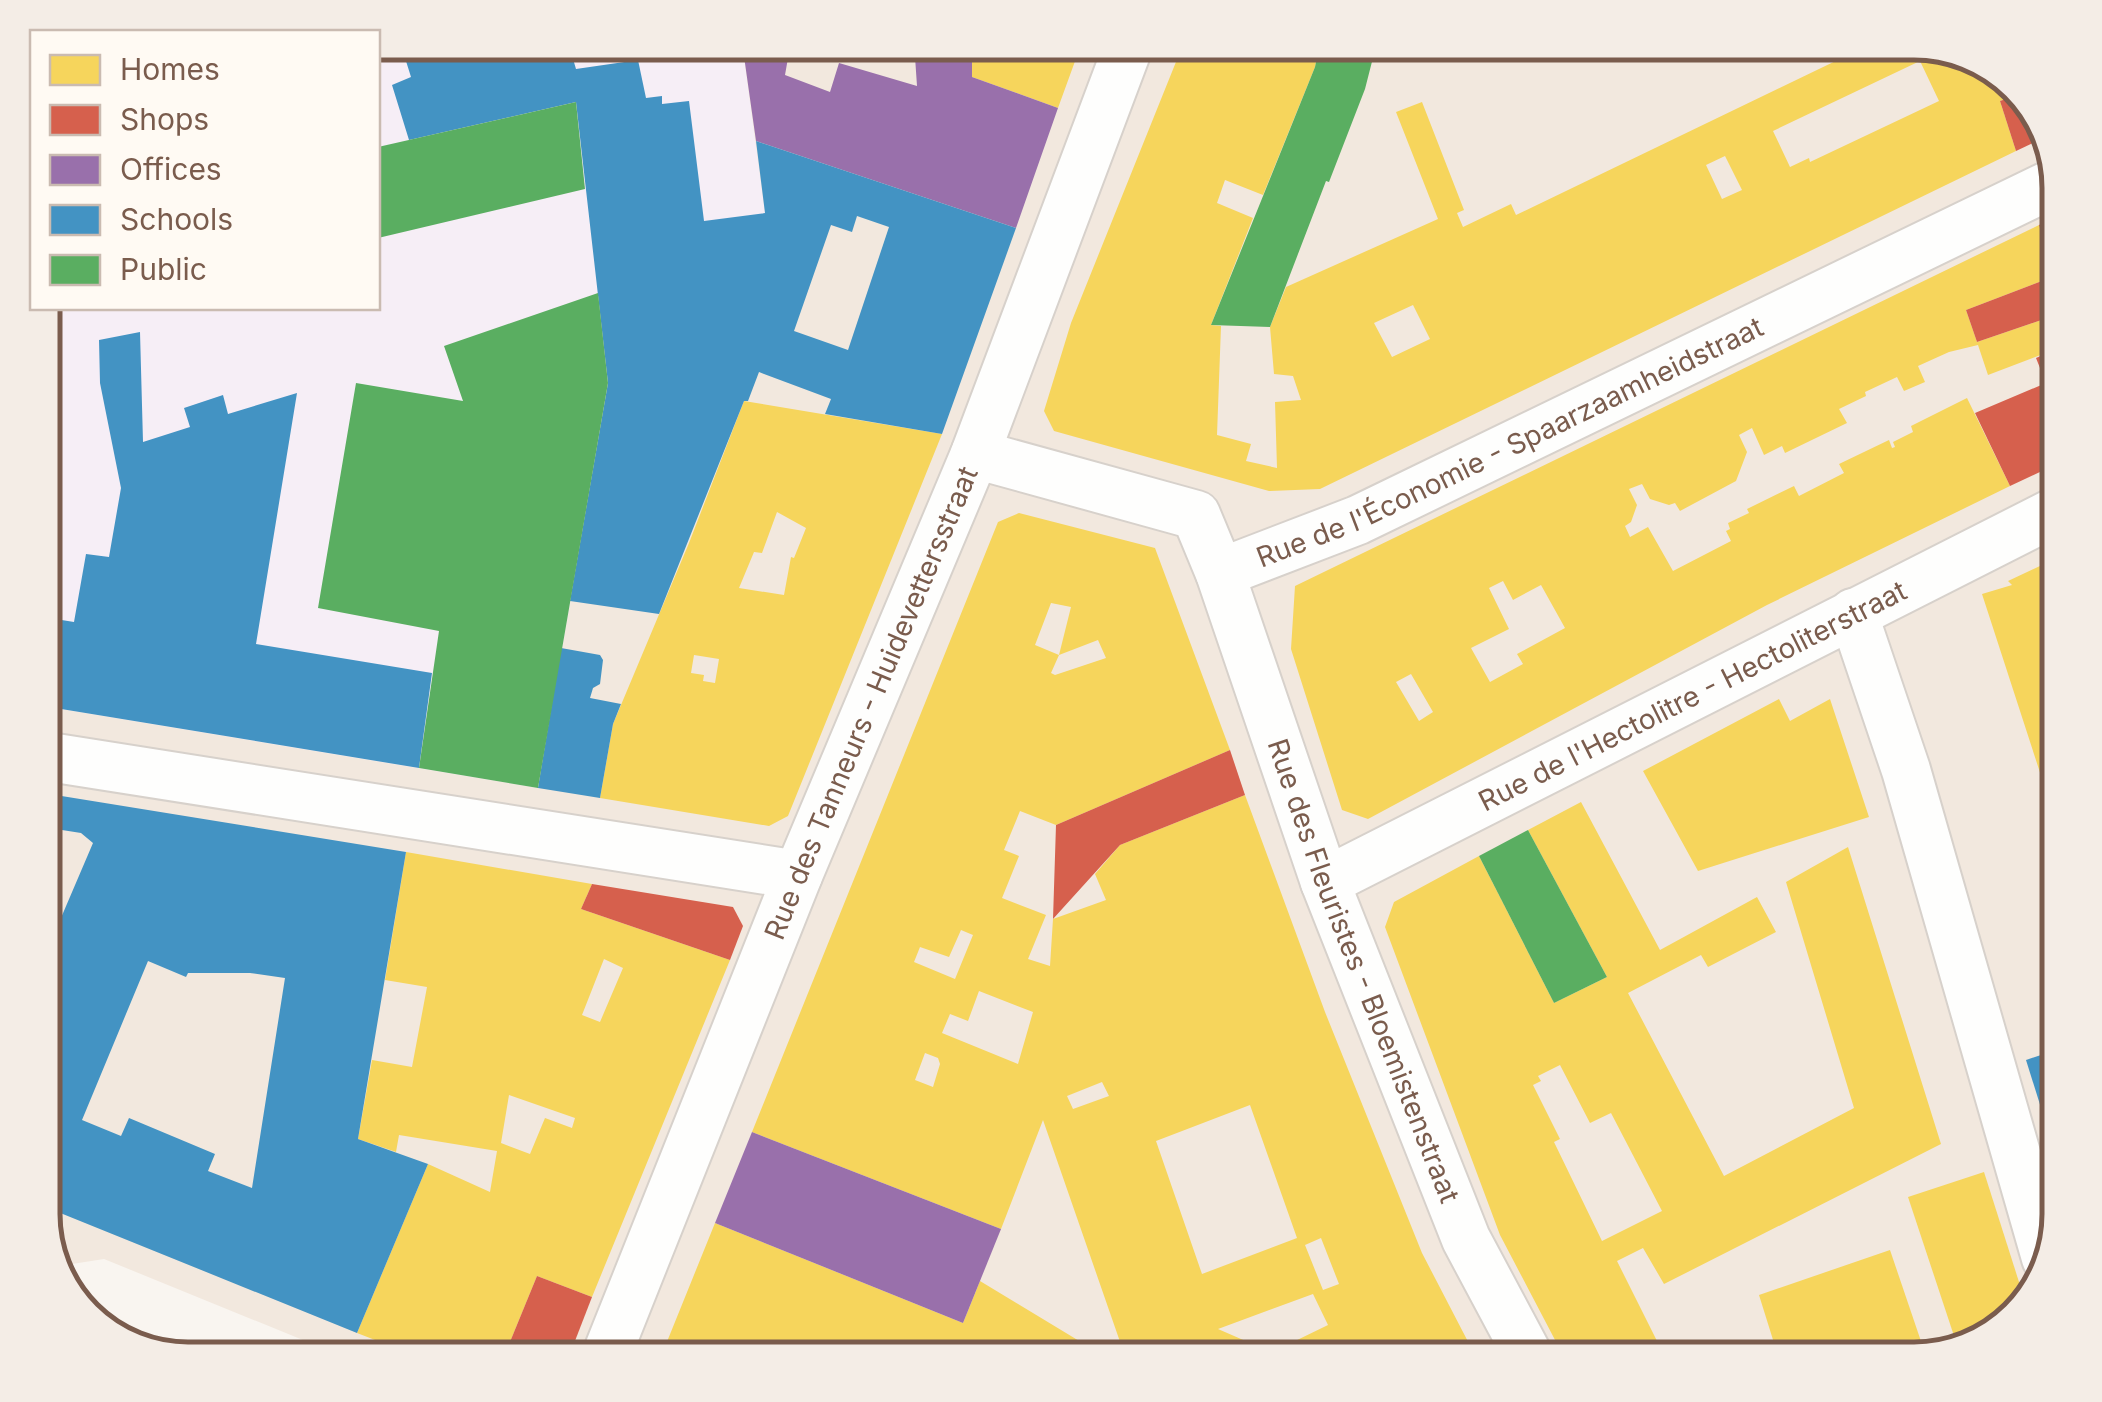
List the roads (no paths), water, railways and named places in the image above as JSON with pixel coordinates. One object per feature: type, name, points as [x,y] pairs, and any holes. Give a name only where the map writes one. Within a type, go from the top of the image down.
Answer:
[{"type":"street","name":"Rue des Tanneurs - Huidevettersstraat","points":[[612,1342],[798,875],[975,454],[1123,60]]},
{"type":"street","name":"Rue de l'Économie - Spaarzaamheidstraat","points":[[975,454],[1196,515],[1220,572],[1358,520],[2042,189]]},
{"type":"street","name":"Rue de l'Hectolitre - Hectoliterstraat","points":[[1325,882],[2042,519]]},
{"type":"street","name":"Rue des Fleuristes - Bloemistenstraat","points":[[1220,572],[1325,882],[1466,1239],[1520,1342]]},
{"type":"street","points":[[1853,614],[1906,770],[2040,1237]]},
{"type":"street","points":[[60,759],[798,875]]}]
